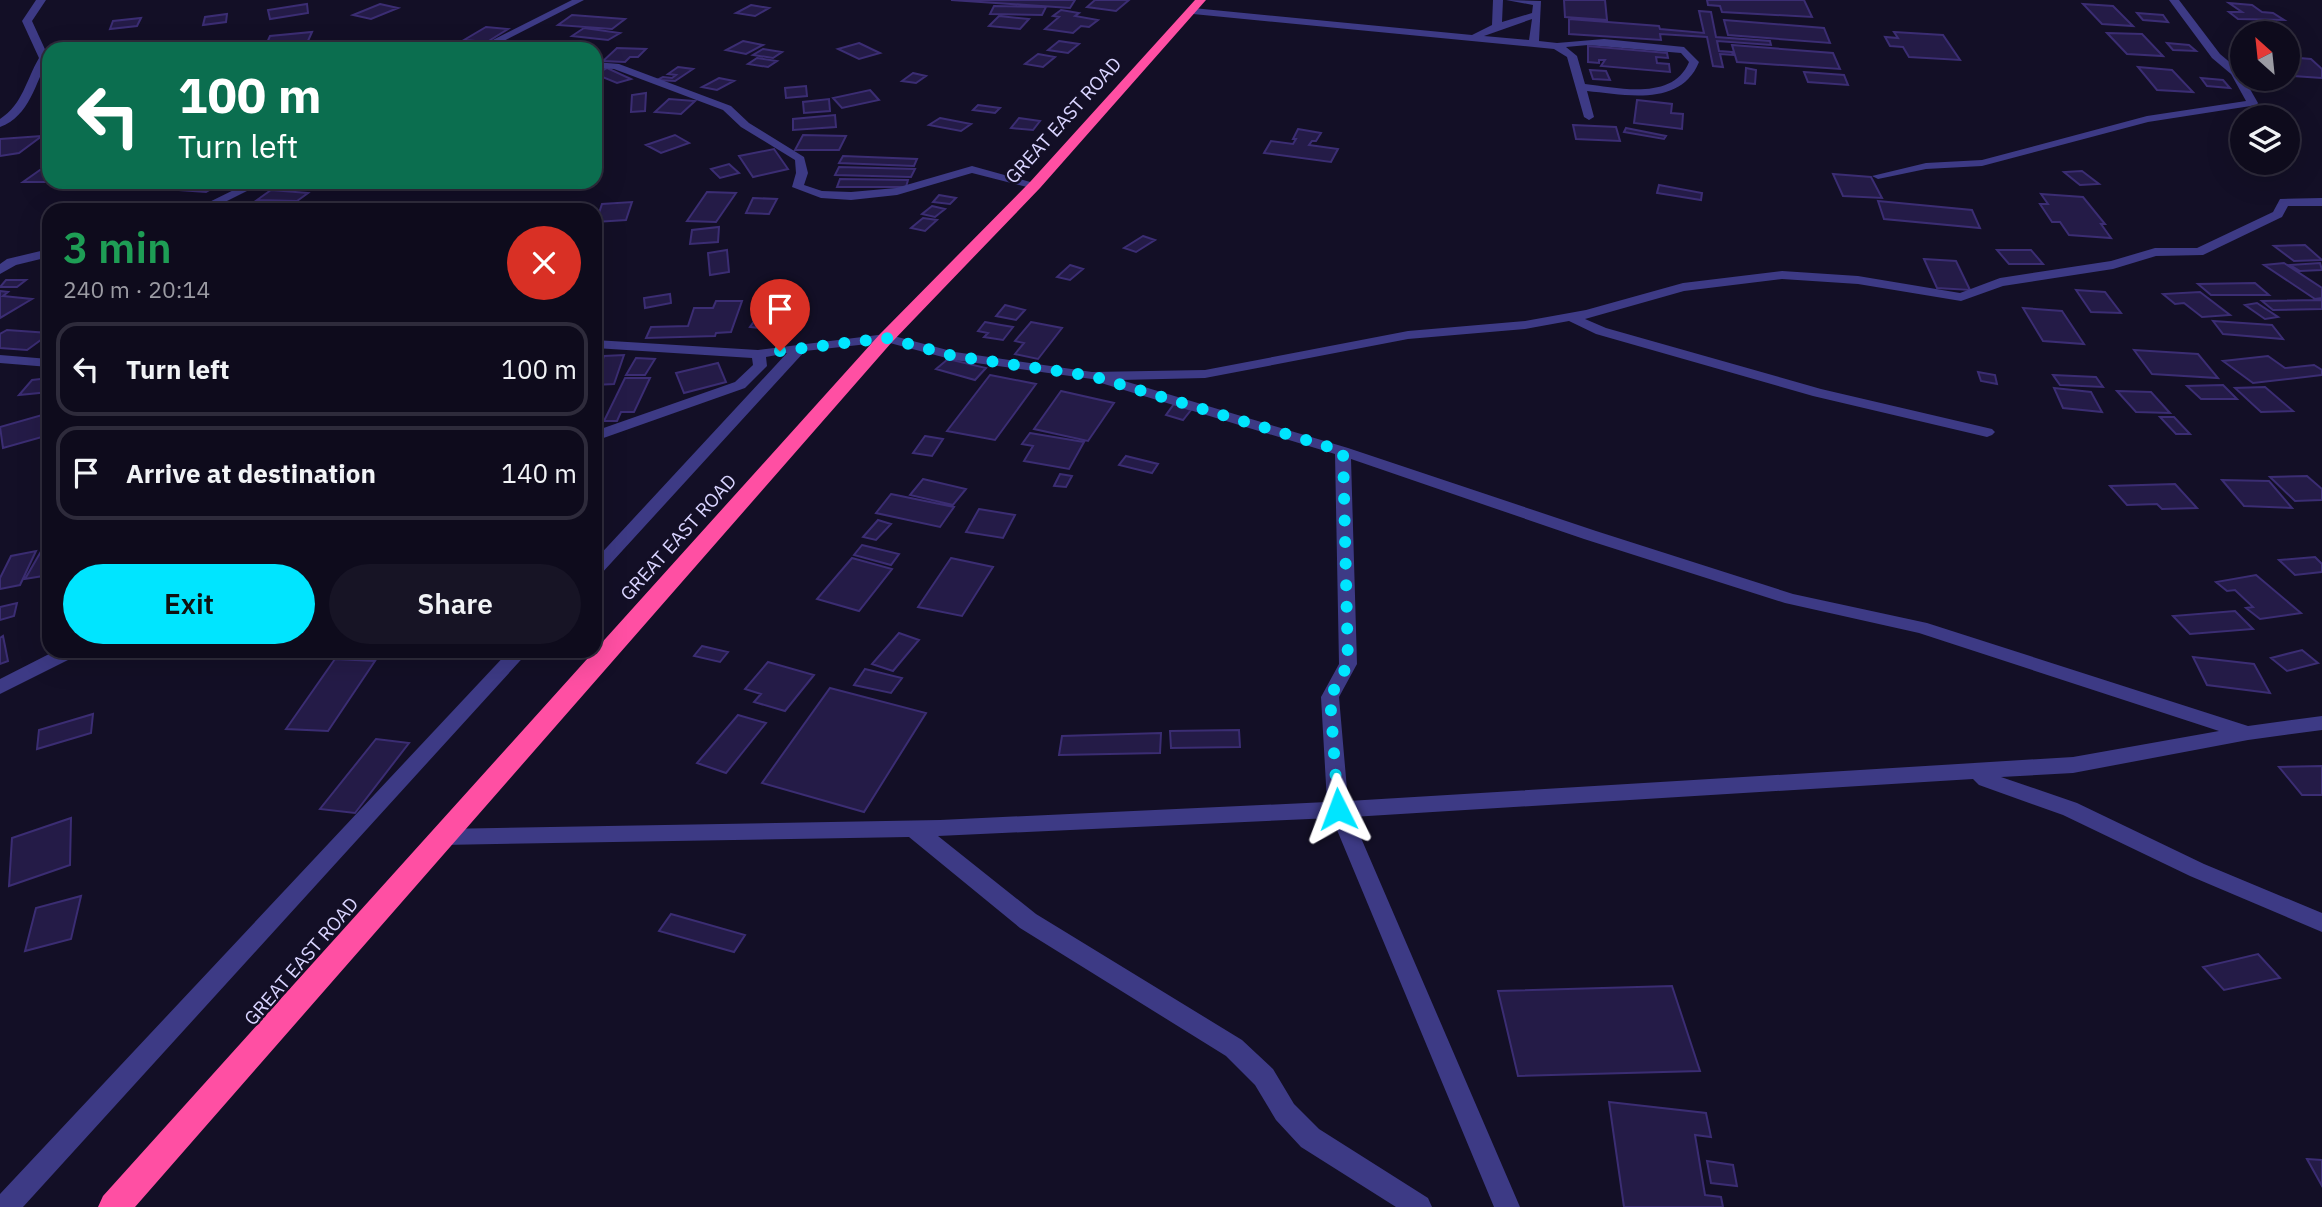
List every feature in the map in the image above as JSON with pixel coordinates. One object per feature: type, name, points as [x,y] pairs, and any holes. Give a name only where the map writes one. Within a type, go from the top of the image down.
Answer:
[{"type":"highway","name":"GREAT EAST ROAD","points":[[602,656],[886,338],[1035,185],[1197,6]]},
{"type":"highway","name":"GREAT EAST ROAD","points":[[114,1207],[601,658]]},
{"type":"street","points":[[41,0],[27,21],[42,49]]},
{"type":"street","points":[[495,42],[579,0]]},
{"type":"street","points":[[1497,26],[1498,0]]},
{"type":"street","points":[[1511,0],[1538,3],[1534,42]]},
{"type":"street","points":[[1878,176],[1926,166],[1982,163],[2147,119],[2253,103],[2235,72],[2216,56],[2174,0]]},
{"type":"street","points":[[1197,6],[1556,46],[1572,56],[1589,117]]},
{"type":"street","points":[[1473,37],[1497,26],[1537,15]]},
{"type":"street","points":[[1556,46],[1577,41],[1684,50],[1694,62],[1688,76],[1676,85],[1621,91],[1581,87]]},
{"type":"street","points":[[0,124],[13,114],[30,93],[32,79],[42,65]]},
{"type":"street","points":[[602,65],[615,66],[727,108],[745,125],[800,159],[802,173],[798,187],[806,191],[850,196],[897,191],[972,169],[1035,185]]},
{"type":"street","points":[[214,203],[244,189]]},
{"type":"street","points":[[1092,376],[1205,374],[1408,335],[1525,325],[1571,317],[1683,287],[1782,275],[1858,280],[1961,297],[2000,282],[2113,265],[2155,252],[2199,252],[2278,214],[2284,202],[2322,202]]},
{"type":"street","points":[[0,270],[12,262],[42,255]]},
{"type":"street","points":[[1571,317],[1601,331],[1818,393],[1987,432]]},
{"type":"street","points":[[602,344],[758,355],[801,346],[886,338],[954,356],[1092,376],[1343,451],[1590,535],[1791,599],[1921,627],[2248,733]]},
{"type":"street","points":[[602,562],[801,346]]},
{"type":"street","points":[[602,434],[740,386],[760,366],[758,355]]},
{"type":"street","points":[[0,359],[42,362]]},
{"type":"street","points":[[1343,451],[1348,664],[1330,697],[1338,809],[1507,1207]]},
{"type":"street","points":[[0,687],[56,658]]},
{"type":"street","points":[[6,1207],[514,658]]},
{"type":"street","points":[[441,837],[913,828],[1485,803],[2073,765],[2248,733],[2322,723]]},
{"type":"street","points":[[1977,771],[1986,780],[2070,809],[2197,870],[2322,923]]},
{"type":"street","points":[[913,828],[1028,921],[1234,1048],[1264,1077],[1285,1112],[1310,1138],[1419,1207]]},
{"type":"building","points":[[951,0],[1075,0],[1070,8]]},
{"type":"building","points":[[1095,0],[1129,0],[1116,11],[1087,7]]},
{"type":"building","points":[[1564,0],[1605,0],[1607,20],[1565,17]]},
{"type":"building","points":[[1707,0],[1804,0],[1812,17],[1722,12],[1720,6],[1708,5]]},
{"type":"building","points":[[2229,3],[2252,5],[2284,20],[2238,19],[2229,12],[2242,12]]},
{"type":"building","points":[[307,4],[308,13],[270,19],[268,10]]},
{"type":"building","points":[[380,4],[398,8],[371,19],[353,15]]},
{"type":"building","points":[[2083,4],[2113,6],[2133,26],[2102,24]]},
{"type":"building","points":[[751,5],[769,8],[755,16],[736,13]]},
{"type":"building","points":[[994,6],[1046,7],[1042,15],[990,14]]},
{"type":"building","points":[[1061,10],[1079,13],[1075,16],[1098,20],[1089,27],[1081,26],[1073,33],[1045,29],[1059,17],[1053,16]]},
{"type":"building","points":[[1699,11],[1711,12],[1716,37],[1770,41],[1771,45],[1717,41],[1719,51],[1732,52],[1733,55],[1720,54],[1723,67],[1713,66],[1707,37],[1660,34],[1661,40],[1569,34],[1569,19],[1659,26],[1660,29],[1704,33]]},
{"type":"building","points":[[2137,13],[2163,15],[2168,22],[2143,20]]},
{"type":"building","points":[[227,14],[226,22],[203,25],[205,17]]},
{"type":"building","points":[[572,15],[625,19],[612,29],[558,25]]},
{"type":"building","points":[[999,16],[1029,19],[1020,29],[989,26]]},
{"type":"building","points":[[141,18],[137,26],[110,29],[113,21]]},
{"type":"building","points":[[1724,20],[1824,28],[1830,43],[1728,35]]},
{"type":"building","points":[[486,27],[508,29],[487,42],[464,40]]},
{"type":"building","points":[[584,28],[620,33],[608,40],[572,36]]},
{"type":"building","points":[[312,32],[307,42],[267,42],[270,36]]},
{"type":"building","points":[[1894,32],[1943,35],[1960,60],[1909,57],[1903,47],[1890,46],[1885,37],[1898,38]]},
{"type":"building","points":[[2107,33],[2142,34],[2163,56],[2127,54]]},
{"type":"building","points":[[743,41],[763,45],[746,54],[726,50]]},
{"type":"building","points":[[1059,41],[1079,44],[1068,53],[1048,50]]},
{"type":"building","points":[[859,43],[880,53],[859,59],[838,49]]},
{"type":"building","points":[[2167,43],[2189,45],[2196,51],[2173,50]]},
{"type":"building","points":[[1732,45],[1833,53],[1840,69],[1737,62]]},
{"type":"building","points":[[1588,46],[1667,53],[1668,58],[1656,57],[1657,63],[1669,64],[1670,72],[1601,66],[1605,60],[1599,60],[1599,63],[1588,62]]},
{"type":"building","points":[[617,48],[646,49],[638,57],[630,57],[625,62],[603,61]]},
{"type":"building","points":[[763,49],[782,52],[773,58],[753,55]]},
{"type":"building","points":[[1038,54],[1055,57],[1043,67],[1025,64]]},
{"type":"building","points":[[757,58],[777,61],[768,67],[748,64]]},
{"type":"building","points":[[2300,58],[2311,59],[2322,69],[2322,78],[2300,76]]},
{"type":"building","points":[[678,67],[693,69],[675,81],[657,80],[663,77],[672,78],[676,75],[668,74]]},
{"type":"building","points":[[2138,67],[2172,70],[2193,92],[2157,90]]},
{"type":"building","points":[[607,68],[631,79],[617,83],[602,77],[602,70]]},
{"type":"building","points":[[1746,68],[1756,70],[1755,84],[1745,83]]},
{"type":"building","points":[[1590,70],[1606,71],[1610,80],[1593,79]]},
{"type":"building","points":[[1804,72],[1844,75],[1848,85],[1808,82]]},
{"type":"building","points":[[913,73],[926,76],[916,83],[902,81]]},
{"type":"building","points":[[719,78],[734,81],[717,90],[702,87]]},
{"type":"building","points":[[2201,78],[2223,80],[2230,88],[2207,86]]},
{"type":"building","points":[[806,86],[807,96],[786,98],[785,88]]},
{"type":"building","points":[[870,90],[879,100],[842,108],[833,98]]},
{"type":"building","points":[[646,93],[645,111],[631,112],[632,95]]},
{"type":"building","points":[[669,99],[695,101],[681,114],[655,112]]},
{"type":"building","points":[[829,99],[830,111],[804,113],[803,102]]},
{"type":"building","points":[[1637,100],[1672,104],[1671,113],[1683,114],[1682,129],[1634,123]]},
{"type":"building","points":[[978,105],[1000,108],[995,113],[973,110]]},
{"type":"building","points":[[835,115],[836,127],[793,130],[793,119]]},
{"type":"building","points":[[940,118],[971,124],[961,131],[929,125]]},
{"type":"building","points":[[1019,118],[1040,121],[1033,130],[1011,128]]},
{"type":"building","points":[[1573,125],[1616,127],[1620,141],[1576,139]]},
{"type":"building","points":[[1626,128],[1666,136],[1664,139],[1624,132]]},
{"type":"building","points":[[1298,129],[1321,133],[1316,141],[1309,145],[1338,149],[1331,162],[1264,153],[1271,141],[1293,144]]},
{"type":"building","points":[[675,135],[689,143],[661,153],[646,145]]},
{"type":"building","points":[[803,135],[846,136],[839,150],[795,150]]},
{"type":"building","points":[[42,136],[19,153],[0,156],[0,139]]},
{"type":"building","points":[[774,149],[788,169],[753,177],[739,156]]},
{"type":"building","points":[[843,156],[917,159],[914,166],[839,163]]},
{"type":"building","points":[[729,164],[739,173],[720,178],[711,169]]},
{"type":"building","points":[[839,167],[915,169],[911,177],[835,175]]},
{"type":"building","points":[[40,170],[42,170],[42,182],[23,182]]},
{"type":"building","points":[[2082,171],[2099,184],[2080,185],[2064,172]]},
{"type":"building","points":[[1833,174],[1871,177],[1882,198],[1843,196]]},
{"type":"building","points":[[840,179],[908,180],[906,187],[837,187]]},
{"type":"building","points":[[1659,185],[1702,193],[1701,200],[1657,193]]},
{"type":"building","points":[[180,189],[211,189],[206,192]]},
{"type":"building","points":[[271,190],[308,193],[297,201],[257,200]]},
{"type":"building","points":[[707,192],[736,193],[716,222],[687,221]]},
{"type":"building","points":[[2041,194],[2083,197],[2105,224],[2101,224],[2111,238],[2069,235],[2060,222],[2052,222],[2040,204],[2048,204]]},
{"type":"building","points":[[939,195],[956,198],[950,204],[933,202]]},
{"type":"building","points":[[753,198],[777,199],[769,214],[746,213]]},
{"type":"building","points":[[1878,201],[1972,210],[1980,228],[1884,219]]},
{"type":"building","points":[[632,202],[626,220],[602,222],[602,204]]},
{"type":"building","points":[[932,206],[945,209],[935,217],[922,214]]},
{"type":"building","points":[[923,218],[937,220],[925,231],[911,228]]},
{"type":"building","points":[[719,227],[718,242],[690,244],[692,230]]},
{"type":"building","points":[[1143,236],[1155,240],[1136,252],[1124,248]]},
{"type":"building","points":[[2305,245],[2322,260],[2294,261],[2274,246]]},
{"type":"building","points":[[727,250],[729,272],[710,275],[708,253]]},
{"type":"building","points":[[1997,250],[2031,250],[2043,264],[2009,264]]},
{"type":"building","points":[[1924,259],[1956,261],[1970,290],[1937,288]]},
{"type":"building","points":[[2284,263],[2322,288],[2322,298],[2315,299],[2264,265]]},
{"type":"building","points":[[2320,263],[2322,270],[2300,271],[2290,265]]},
{"type":"building","points":[[1070,265],[1083,269],[1070,280],[1057,277]]},
{"type":"building","points":[[6,280],[26,280],[17,287],[0,287]]},
{"type":"building","points":[[2255,283],[2269,295],[2211,295],[2198,284]]},
{"type":"building","points":[[2076,290],[2105,292],[2121,313],[2091,312]]},
{"type":"building","points":[[0,291],[8,292],[3,296],[32,299],[0,318]]},
{"type":"building","points":[[2200,292],[2230,315],[2202,317],[2184,303],[2175,304],[2163,294]]},
{"type":"building","points":[[670,294],[671,303],[645,308],[644,298]]},
{"type":"building","points":[[2322,300],[2322,309],[2273,310],[2262,301]]},
{"type":"building","points":[[716,301],[742,301],[731,332],[716,333],[715,336],[646,338],[651,327],[688,326],[694,308],[713,308]]},
{"type":"building","points":[[2257,303],[2278,317],[2265,319],[2245,305]]},
{"type":"building","points":[[1005,305],[1025,310],[1016,320],[996,316]]},
{"type":"building","points":[[2023,308],[2062,311],[2084,344],[2043,341]]},
{"type":"building","points":[[755,320],[785,324],[779,330],[750,327]]},
{"type":"building","points":[[2213,321],[2272,325],[2283,339],[2223,334]]},
{"type":"building","points":[[985,322],[1013,327],[1003,340],[984,337],[988,333],[978,331]]},
{"type":"building","points":[[1031,322],[1062,328],[1038,359],[1015,354],[1024,343],[1015,341]]},
{"type":"building","points":[[7,330],[42,332],[42,339],[27,350],[0,348],[0,334]]},
{"type":"building","points":[[2134,350],[2198,354],[2218,378],[2152,374]]},
{"type":"building","points":[[624,355],[614,384],[602,385],[604,356]]},
{"type":"building","points":[[2268,356],[2285,368],[2314,365],[2322,370],[2322,375],[2253,383],[2223,361]]},
{"type":"building","points":[[636,358],[655,359],[645,375],[626,375]]},
{"type":"building","points":[[948,359],[986,368],[975,380],[936,369]]},
{"type":"building","points":[[718,363],[726,382],[684,393],[676,373]]},
{"type":"building","points":[[1978,372],[1995,375],[1997,384],[1981,381]]},
{"type":"building","points":[[990,375],[1036,384],[995,440],[947,431]]},
{"type":"building","points":[[2053,375],[2096,377],[2103,387],[2060,385]]},
{"type":"building","points":[[625,378],[650,378],[634,412],[621,412],[617,421],[604,421]]},
{"type":"building","points":[[42,379],[42,393],[19,395],[32,380]]},
{"type":"building","points":[[2223,385],[2237,399],[2201,399],[2187,386]]},
{"type":"building","points":[[2265,387],[2293,411],[2261,412],[2235,388]]},
{"type":"building","points":[[2054,388],[2091,392],[2102,412],[2063,408]]},
{"type":"building","points":[[1061,391],[1114,403],[1088,441],[1034,429]]},
{"type":"building","points":[[2117,391],[2151,392],[2170,413],[2136,412]]},
{"type":"building","points":[[1174,404],[1191,410],[1183,420],[1166,415]]},
{"type":"building","points":[[42,415],[42,437],[3,448],[0,427]]},
{"type":"building","points":[[2160,417],[2174,417],[2190,434],[2176,434]]},
{"type":"building","points":[[1030,433],[1084,442],[1069,469],[1024,461],[1033,446],[1022,444]]},
{"type":"building","points":[[925,436],[943,439],[932,456],[913,453]]},
{"type":"building","points":[[1126,456],[1158,464],[1152,473],[1119,465]]},
{"type":"building","points":[[1060,474],[1072,476],[1066,487],[1054,486]]},
{"type":"building","points":[[2307,476],[2322,489],[2322,500],[2295,501],[2270,477]]},
{"type":"building","points":[[923,479],[966,489],[953,505],[910,495]]},
{"type":"building","points":[[2222,480],[2269,481],[2292,508],[2244,506]]},
{"type":"building","points":[[2175,484],[2197,508],[2162,509],[2157,504],[2127,505],[2110,486]]},
{"type":"building","points":[[891,494],[954,507],[940,527],[876,513]]},
{"type":"building","points":[[979,509],[1015,515],[1003,538],[966,532]]},
{"type":"building","points":[[878,520],[891,524],[876,540],[863,537]]},
{"type":"building","points":[[862,545],[899,554],[891,565],[854,555]]},
{"type":"building","points":[[42,550],[42,576],[25,579]]},
{"type":"building","points":[[36,551],[20,585],[0,589],[0,578],[11,556]]},
{"type":"building","points":[[2315,557],[2322,564],[2322,572],[2295,575],[2279,560]]},
{"type":"building","points":[[852,558],[892,569],[859,611],[817,599]]},
{"type":"building","points":[[951,558],[993,567],[962,616],[918,607]]},
{"type":"building","points":[[2256,575],[2301,613],[2260,619],[2246,608],[2253,607],[2235,590],[2227,591],[2216,582]]},
{"type":"building","points":[[17,603],[14,616],[0,620],[0,607]]},
{"type":"building","points":[[2235,611],[2253,629],[2190,634],[2173,616]]},
{"type":"building","points":[[899,633],[919,640],[893,671],[872,664]]},
{"type":"building","points":[[3,636],[8,661],[0,664],[0,638]]},
{"type":"building","points":[[702,646],[728,652],[720,662],[694,656]]},
{"type":"building","points":[[2302,650],[2318,663],[2287,671],[2271,658]]},
{"type":"building","points":[[2193,657],[2254,664],[2270,693],[2207,685]]},
{"type":"building","points":[[335,659],[375,661],[328,731],[286,729]]},
{"type":"building","points":[[768,662],[814,675],[785,711],[754,702],[761,694],[745,689]]},
{"type":"building","points":[[865,669],[902,678],[891,693],[854,685]]},
{"type":"building","points":[[830,688],[926,713],[864,812],[762,783]]},
{"type":"building","points":[[93,714],[91,733],[37,749],[39,730]]},
{"type":"building","points":[[738,715],[766,723],[726,773],[697,763]]},
{"type":"building","points":[[1239,730],[1240,747],[1171,748],[1170,731]]},
{"type":"building","points":[[1161,733],[1160,753],[1059,755],[1062,736]]},
{"type":"building","points":[[376,739],[409,743],[355,813],[320,809]]},
{"type":"building","points":[[2322,766],[2322,795],[2302,795],[2279,767]]},
{"type":"building","points":[[71,818],[70,865],[9,886],[12,838]]},
{"type":"building","points":[[81,896],[71,939],[25,951],[36,908]]},
{"type":"building","points":[[671,914],[745,935],[734,952],[659,931]]},
{"type":"building","points":[[2258,954],[2280,978],[2224,990],[2203,967]]},
{"type":"building","points":[[1672,986],[1700,1071],[1518,1076],[1498,991]]},
{"type":"building","points":[[1609,1102],[1706,1113],[1711,1137],[1695,1135],[1705,1195],[1721,1197],[1723,1207],[1624,1207]]},
{"type":"building","points":[[2307,1159],[2322,1160],[2322,1186]]},
{"type":"building","points":[[1707,1161],[1733,1165],[1737,1186],[1711,1183]]},
{"type":"route","points":[[780,351],[801,346],[886,338],[954,356],[1092,376],[1343,451],[1348,664],[1330,697],[1338,809]]}]
